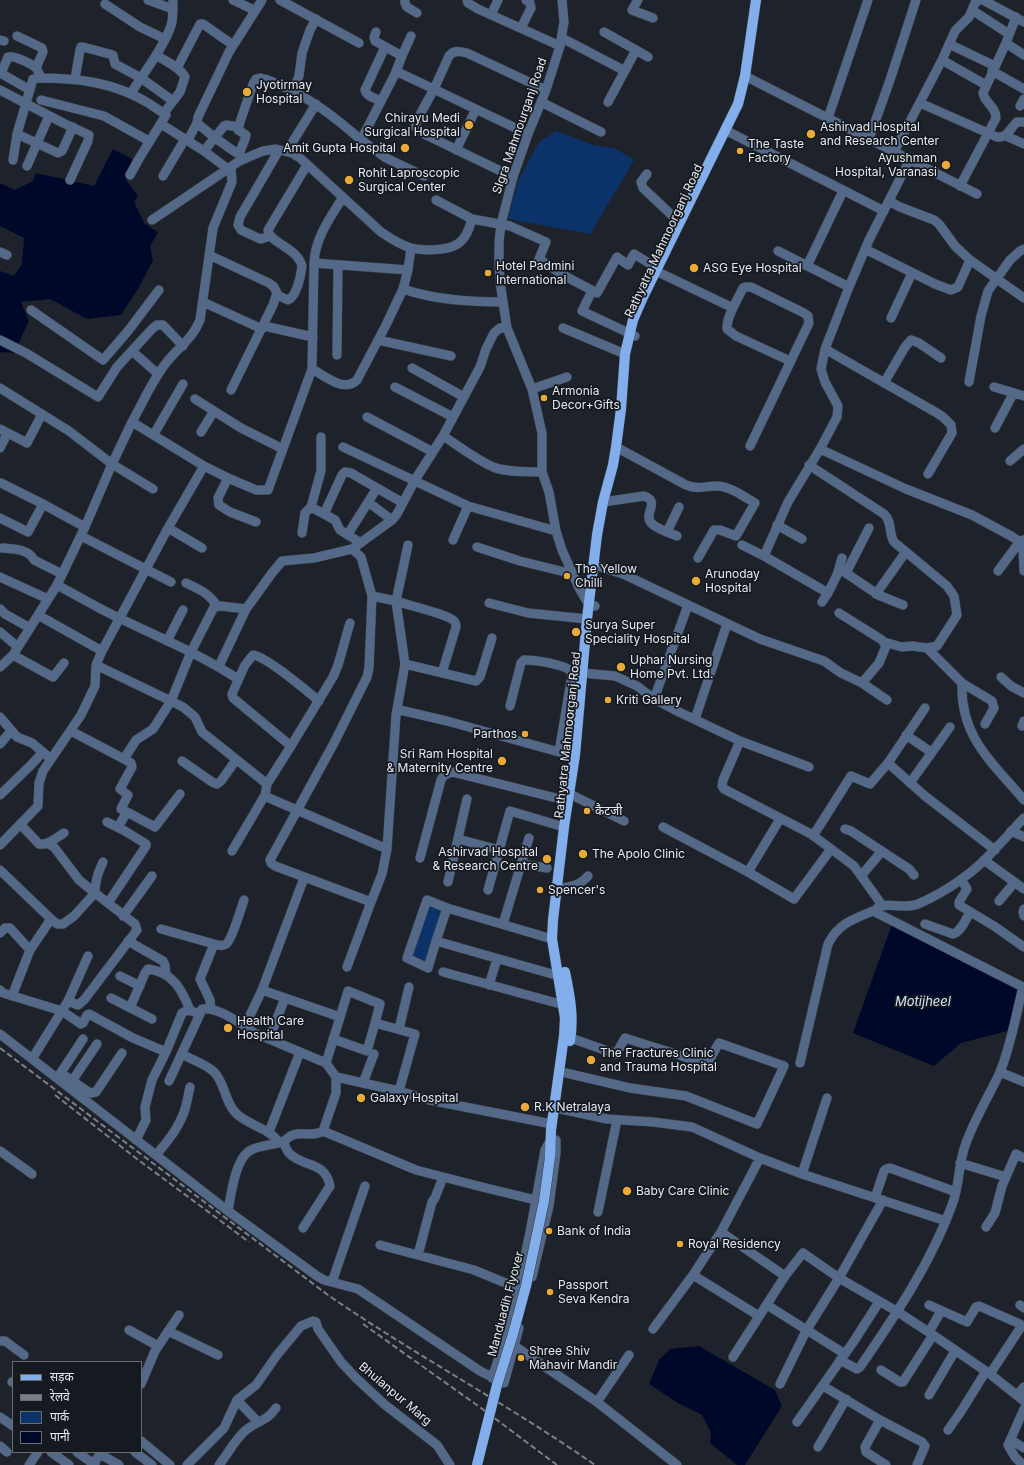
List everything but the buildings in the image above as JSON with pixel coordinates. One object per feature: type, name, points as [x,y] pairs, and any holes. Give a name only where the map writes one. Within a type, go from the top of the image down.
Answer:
[{"type":"main road","name":"Rathyatra Mahmoorganj Road","points":[[749,78],[756,0]]},
{"type":"main road","name":"Rathyatra Mahmoorganj Road","points":[[552,1146],[566,1073],[572,1004],[558,938],[559,889],[570,837],[571,798],[584,732],[585,673],[597,566],[597,535],[613,465],[619,449],[633,320],[727,131],[749,78],[762,0]]},
{"type":"main road","name":"Rathyatra Mahmoorganj Road","points":[[658,271],[679,222],[727,131]]},
{"type":"main road","name":"Rathyatra Mahmoorganj Road","points":[[619,449],[625,354],[632,335]]},
{"type":"main road","points":[[552,1146],[552,1124],[568,1037],[552,938],[559,889],[564,827],[571,798],[585,673],[587,619],[592,606]]},
{"type":"main road","name":"Manduadih Flyover","points":[[477,1465],[497,1385],[526,1286],[544,1201],[552,1146]]},
{"type":"street","points":[[131,93],[156,55],[172,22],[173,4],[148,0]]},
{"type":"street","points":[[233,0],[254,10]]},
{"type":"street","points":[[163,176],[198,123],[199,113],[234,45],[254,10],[262,0]]},
{"type":"street","points":[[280,0],[359,43]]},
{"type":"street","points":[[406,0],[404,3],[407,7],[417,13]]},
{"type":"street","points":[[467,0],[473,6],[491,15],[521,28],[561,42],[625,71]]},
{"type":"street","points":[[491,15],[498,0]]},
{"type":"street","points":[[521,28],[531,8],[530,3],[526,0]]},
{"type":"street","name":"SIgra Mahmourganj Road","points":[[562,0],[564,22],[561,42],[546,90],[528,134],[513,177],[501,224],[498,264],[507,328],[532,389],[542,432],[542,472],[549,492],[556,531],[562,550],[579,588],[592,606]]},
{"type":"street","points":[[638,0],[632,10],[653,18]]},
{"type":"street","points":[[828,118],[868,0]]},
{"type":"street","points":[[869,139],[916,0]]},
{"type":"street","points":[[894,152],[942,60],[955,31],[969,16],[977,3]]},
{"type":"street","points":[[960,186],[995,122],[996,115],[993,106],[984,97],[983,93],[1009,34],[1020,19],[977,3]]},
{"type":"street","points":[[977,3],[1009,34]]},
{"type":"street","points":[[105,4],[140,27],[165,39]]},
{"type":"street","points":[[292,91],[299,76],[304,48],[316,19]]},
{"type":"street","points":[[177,68],[198,25],[201,24],[234,45]]},
{"type":"street","points":[[376,32],[374,37],[375,41],[402,56]]},
{"type":"street","points":[[604,32],[648,57]]},
{"type":"street","points":[[17,36],[42,48],[43,52],[36,68]]},
{"type":"street","points":[[361,140],[395,74],[411,36]]},
{"type":"street","points":[[1006,43],[1024,55]]},
{"type":"street","points":[[949,44],[994,68],[1024,89]]},
{"type":"street","points":[[75,79],[80,50],[82,47],[112,54],[114,56],[115,64],[141,78],[173,101]]},
{"type":"street","points":[[381,101],[369,96],[365,90],[385,47]]},
{"type":"street","points":[[608,102],[636,50]]},
{"type":"street","points":[[513,177],[420,132],[415,126],[449,56],[457,51],[467,53],[546,90]]},
{"type":"street","points":[[130,175],[149,141],[161,124],[165,116],[164,113],[180,92],[185,80],[184,75],[177,68],[156,55]]},
{"type":"street","points":[[30,90],[4,75],[2,71],[9,56],[14,56],[36,68],[41,78]]},
{"type":"street","points":[[942,60],[986,86]]},
{"type":"street","points":[[395,74],[403,74],[528,134]]},
{"type":"street","points":[[13,160],[16,134],[34,78],[75,79],[100,83],[131,93],[164,113]]},
{"type":"street","points":[[749,78],[977,194]]},
{"type":"street","points":[[238,127],[253,84],[256,79],[265,79],[316,104],[371,148],[386,158],[424,176]]},
{"type":"street","points":[[0,90],[88,134],[89,137],[70,180]]},
{"type":"street","points":[[41,100],[104,116],[149,141]]},
{"type":"street","points":[[541,102],[601,132]]},
{"type":"street","points":[[920,103],[988,134],[1002,138],[1006,136],[1017,122],[1024,122]]},
{"type":"street","points":[[270,236],[261,239],[242,230],[238,225],[240,217],[283,150],[316,104]]},
{"type":"street","points":[[456,150],[476,109]]},
{"type":"street","points":[[28,166],[50,116]]},
{"type":"street","points":[[198,123],[214,137],[242,156]]},
{"type":"street","points":[[0,667],[13,655],[57,585],[81,536],[132,422],[158,374],[167,361],[183,346],[196,330],[200,320],[214,223],[232,182],[229,168],[161,124]]},
{"type":"street","points":[[204,151],[226,124],[238,127],[238,130],[246,135],[242,156]]},
{"type":"street","points":[[16,134],[56,153],[60,153],[73,127]]},
{"type":"street","points":[[727,131],[884,211]]},
{"type":"street","points":[[1006,136],[1024,144]]},
{"type":"street","points":[[152,220],[229,168],[242,156],[263,151],[283,150],[292,153],[307,165],[381,232],[396,242],[411,248],[452,248],[465,236],[472,219]]},
{"type":"street","points":[[764,556],[788,502],[834,423],[838,412],[838,406],[825,382],[821,369],[825,349],[849,287],[866,249],[910,159]]},
{"type":"street","points":[[277,295],[288,300],[292,297],[302,266],[296,254],[270,236],[268,233],[269,227],[307,165]]},
{"type":"street","points":[[648,174],[642,182],[643,188],[679,222]]},
{"type":"street","points":[[807,266],[843,191]]},
{"type":"street","points":[[132,422],[154,434],[204,466],[228,478],[256,490],[268,490],[312,369],[314,263],[316,248],[342,197]]},
{"type":"street","points":[[436,200],[472,219],[501,224],[521,230],[546,242],[539,259],[597,293],[617,257],[628,265],[634,254],[658,271],[733,308]]},
{"type":"street","points":[[889,201],[900,207],[934,220],[939,224],[955,246],[970,260],[1024,298]]},
{"type":"street","points":[[312,369],[343,385],[353,384],[357,380],[403,288],[408,270],[411,248]]},
{"type":"street","points":[[866,249],[942,288],[953,290],[958,286],[970,260]]},
{"type":"street","points":[[969,382],[984,304],[988,291],[1010,260],[1024,249]]},
{"type":"street","points":[[778,251],[849,287]]},
{"type":"street","points":[[209,255],[272,286],[276,290],[277,295],[263,327],[231,390]]},
{"type":"street","points":[[314,263],[408,270]]},
{"type":"street","points":[[337,355],[338,265]]},
{"type":"street","points":[[891,318],[912,273]]},
{"type":"street","points":[[750,446],[809,323],[808,316],[747,286],[743,288],[733,308],[727,325],[729,332],[790,361]]},
{"type":"street","points":[[403,288],[419,294],[453,300],[503,302]]},
{"type":"street","points":[[103,360],[160,290]]},
{"type":"street","points":[[592,291],[582,311],[632,335]]},
{"type":"street","points":[[203,302],[263,327],[313,337]]},
{"type":"street","points":[[31,310],[103,360],[117,367]]},
{"type":"street","points":[[0,340],[26,353],[98,397],[117,367],[157,325],[163,325],[183,346]]},
{"type":"street","points":[[219,666],[246,609],[282,561],[314,558],[352,549],[392,520],[443,436],[480,367],[486,349],[494,333],[500,328],[507,328]]},
{"type":"street","points":[[563,328],[625,354]]},
{"type":"street","points":[[378,340],[451,356]]},
{"type":"street","points":[[884,383],[905,347],[912,340],[942,358]]},
{"type":"street","points":[[825,349],[937,412],[951,425],[952,433],[928,474]]},
{"type":"street","points":[[132,351],[158,374]]},
{"type":"street","points":[[412,368],[464,396]]},
{"type":"street","points":[[532,389],[566,377]]},
{"type":"street","points":[[154,434],[183,384]]},
{"type":"street","points":[[395,387],[453,417]]},
{"type":"street","points":[[994,387],[1013,394],[1024,396]]},
{"type":"street","points":[[0,388],[69,431],[112,464],[153,489]]},
{"type":"street","points":[[996,428],[1013,394]]},
{"type":"street","points":[[195,399],[241,428],[283,449]]},
{"type":"street","points":[[201,432],[214,411]]},
{"type":"street","points":[[0,448],[4,432],[27,443],[42,414]]},
{"type":"street","points":[[367,417],[433,452]]},
{"type":"street","points":[[443,436],[494,467],[512,471],[542,472]]},
{"type":"street","points":[[302,533],[305,513],[311,507],[321,471],[322,437]]},
{"type":"street","points":[[343,447],[468,506],[556,531]]},
{"type":"street","points":[[619,449],[686,485],[695,488],[719,486],[726,487],[755,503],[736,536],[720,530],[714,530],[698,558]]},
{"type":"street","points":[[820,449],[906,489],[972,515],[1022,541]]},
{"type":"street","points":[[1010,461],[1024,450]]},
{"type":"street","points":[[809,465],[884,514],[890,523],[894,542],[905,553],[946,586],[954,596],[957,615],[937,646],[927,648],[912,646],[902,647],[884,642],[839,613]]},
{"type":"street","points":[[0,845],[38,806],[38,783],[43,771],[82,715],[95,686],[96,665],[102,651],[168,528],[204,466]]},
{"type":"street","points":[[324,514],[342,475],[345,472],[351,473],[403,503]]},
{"type":"street","points":[[228,478],[218,498],[219,505],[230,512],[256,522]]},
{"type":"street","points":[[1,483],[85,527]]},
{"type":"street","points":[[348,534],[377,488]]},
{"type":"street","points":[[605,502],[644,496],[649,497],[652,501],[652,506],[648,516],[650,522],[677,536]]},
{"type":"street","points":[[368,502],[392,520]]},
{"type":"street","points":[[0,518],[28,532],[43,504]]},
{"type":"street","points":[[453,540],[468,506]]},
{"type":"street","points":[[311,507],[335,520],[340,530],[361,543]]},
{"type":"street","points":[[667,532],[679,507]]},
{"type":"street","points":[[778,525],[802,539]]},
{"type":"street","points":[[168,528],[202,548]]},
{"type":"street","points":[[822,602],[869,528]]},
{"type":"street","points":[[81,536],[171,582]]},
{"type":"street","points":[[998,571],[1022,541]]},
{"type":"street","points":[[1022,541],[1024,571]]},
{"type":"street","points":[[347,967],[382,874],[387,849],[396,715],[406,664],[396,602],[408,545]]},
{"type":"street","points":[[742,545],[828,593]]},
{"type":"street","points":[[477,547],[520,561],[573,574]]},
{"type":"street","points":[[2,548],[26,552],[33,557],[34,560],[62,574]]},
{"type":"street","points":[[352,549],[361,558],[372,596],[369,668],[367,677],[334,743],[272,856],[271,863],[304,878],[371,902]]},
{"type":"street","points":[[876,594],[905,553]]},
{"type":"street","points":[[842,558],[843,571]]},
{"type":"street","points":[[597,566],[623,574],[760,639],[824,662],[862,683],[887,700]]},
{"type":"street","points":[[843,571],[891,604]]},
{"type":"street","points":[[0,577],[48,599]]},
{"type":"street","points":[[186,583],[208,594],[217,606]]},
{"type":"street","points":[[57,585],[120,619],[219,666],[238,679]]},
{"type":"street","points":[[876,594],[903,605]]},
{"type":"street","points":[[372,596],[438,614],[453,620],[456,623],[442,673]]},
{"type":"street","points":[[489,603],[528,613],[587,619]]},
{"type":"street","points":[[654,699],[688,605]]},
{"type":"street","points":[[124,759],[136,740],[153,729],[171,701],[191,652],[214,607],[246,609]]},
{"type":"street","points":[[0,609],[5,614],[30,628]]},
{"type":"street","points":[[167,641],[183,610]]},
{"type":"street","points":[[38,615],[102,651]]},
{"type":"street","points":[[232,851],[265,795],[267,784],[319,701],[338,666],[350,623]]},
{"type":"street","points":[[695,719],[727,624]]},
{"type":"street","points":[[0,632],[18,647]]},
{"type":"street","points":[[406,664],[476,681],[480,677],[492,638]]},
{"type":"street","points":[[862,683],[879,663],[885,650],[884,642]]},
{"type":"street","points":[[927,648],[962,683],[992,701],[994,708],[985,724]]},
{"type":"street","points":[[13,655],[53,677],[64,663]]},
{"type":"street","points":[[291,746],[233,698],[232,694],[245,665],[251,656],[256,655],[286,675],[319,701]]},
{"type":"street","points":[[510,706],[521,663],[524,660],[565,667],[571,671],[572,675],[559,752]]},
{"type":"street","points":[[96,665],[183,707],[195,717],[202,732],[267,784]]},
{"type":"street","points":[[585,673],[615,676],[637,686],[654,699],[740,741],[808,766]]},
{"type":"street","points":[[1001,677],[1024,693]]},
{"type":"street","points":[[962,683],[962,700],[972,734],[990,762],[1024,800]]},
{"type":"street","points":[[813,836],[851,776],[870,784],[888,763],[925,708]]},
{"type":"street","points":[[396,715],[400,710],[575,755]]},
{"type":"street","points":[[0,717],[17,738],[32,743],[51,759]]},
{"type":"street","points":[[910,783],[950,727]]},
{"type":"street","points":[[0,744],[11,731]]},
{"type":"street","points":[[71,731],[124,759],[132,765],[120,789],[128,795],[121,809],[155,827],[180,794]]},
{"type":"street","points":[[906,735],[931,752]]},
{"type":"street","points":[[740,741],[723,780],[722,786],[724,789],[813,836],[831,849],[854,866],[882,905]]},
{"type":"street","points":[[0,795],[32,765],[43,752]]},
{"type":"street","points":[[182,761],[217,784],[221,781],[236,760]]},
{"type":"street","points":[[888,763],[925,796],[995,850]]},
{"type":"street","points":[[32,765],[43,771]]},
{"type":"street","points":[[420,858],[441,780],[444,775],[452,772],[571,798],[624,822]]},
{"type":"street","points":[[265,795],[387,849]]},
{"type":"street","points":[[448,882],[467,799]]},
{"type":"street","points":[[488,890],[510,811],[564,827]]},
{"type":"street","points":[[118,827],[127,812]]},
{"type":"street","points":[[800,1063],[828,944],[833,934],[842,926],[882,905],[906,907],[918,904],[961,879],[995,850],[1024,818]]},
{"type":"street","points":[[748,872],[780,819]]},
{"type":"street","points":[[107,822],[146,844],[108,903]]},
{"type":"street","points":[[20,824],[39,844],[42,845],[64,833]]},
{"type":"street","points":[[663,826],[794,899],[831,849]]},
{"type":"street","points":[[845,829],[851,831],[910,869],[914,876]]},
{"type":"street","points":[[1012,830],[1024,837]]},
{"type":"street","points":[[503,924],[529,838]]},
{"type":"street","points":[[458,839],[499,850]]},
{"type":"street","points":[[47,843],[54,847],[79,880],[137,927],[137,930],[80,1004],[68,1001]]},
{"type":"street","points":[[861,876],[882,851]]},
{"type":"street","points":[[984,860],[1024,889]]},
{"type":"street","points":[[0,870],[51,919],[57,924],[63,924],[74,916],[95,893],[97,876],[104,862]]},
{"type":"street","points":[[521,864],[547,868]]},
{"type":"street","points":[[123,916],[152,876]]},
{"type":"street","points":[[559,889],[575,886],[583,882],[588,876]]},
{"type":"street","points":[[245,1026],[262,990],[304,878]]},
{"type":"street","points":[[961,879],[967,890],[959,904],[1023,943]]},
{"type":"street","points":[[999,901],[1014,883]]},
{"type":"street","points":[[161,929],[221,946],[227,943],[244,900]]},
{"type":"street","points":[[447,908],[428,968],[407,958],[427,900],[447,908],[552,938]]},
{"type":"street","points":[[1024,909],[1022,912],[1024,916]]},
{"type":"street","points":[[767,1306],[806,1331],[842,1357],[854,1369],[860,1367],[898,1312],[934,1247],[946,1221],[956,1192],[960,1163],[965,1144],[1000,1072],[1024,987],[872,910]]},
{"type":"street","points":[[925,924],[952,934],[956,934],[970,912]]},
{"type":"street","points":[[12,996],[30,950],[51,919]]},
{"type":"street","points":[[0,934],[5,928],[10,928],[30,950]]},
{"type":"street","points":[[128,941],[163,961],[166,974]]},
{"type":"street","points":[[436,941],[559,976]]},
{"type":"street","points":[[211,1009],[210,1000],[200,979],[214,944]]},
{"type":"street","points":[[32,1059],[68,1001],[88,956]]},
{"type":"street","points":[[489,985],[498,958]]},
{"type":"street","points":[[130,1008],[148,969],[166,974],[182,990],[190,1010]]},
{"type":"street","points":[[442,972],[564,1005]]},
{"type":"street","points":[[120,976],[140,986]]},
{"type":"street","points":[[399,1029],[409,987]]},
{"type":"street","points":[[0,990],[3,993],[62,1011],[81,1024],[88,1014],[91,1015],[133,1038],[166,1052]]},
{"type":"street","points":[[262,990],[340,1017]]},
{"type":"street","points":[[326,1062],[333,1039],[348,992],[380,1004],[367,1051],[333,1039]]},
{"type":"street","points":[[111,998],[152,1019]]},
{"type":"street","points":[[269,1039],[285,998]]},
{"type":"street","points":[[169,1081],[202,1009],[211,1009],[231,1018],[254,1033],[326,1062],[336,1077],[336,1093],[323,1131],[320,1134],[296,1134],[281,1141],[250,1150],[239,1164],[228,1211]]},
{"type":"street","points":[[136,1140],[146,1120],[145,1107],[152,1080],[166,1052],[180,1016],[185,1010],[190,1010],[200,1014]]},
{"type":"street","points":[[375,1023],[415,1034],[399,1091]]},
{"type":"street","points":[[0,1034],[32,1059],[59,1076],[136,1140],[228,1211],[317,1276],[358,1290],[492,1378],[504,1383],[541,1245],[549,1206],[556,1159],[552,1146],[545,1150],[512,1319],[492,1378]]},
{"type":"street","points":[[566,1073],[630,1088],[686,1096],[757,1124],[784,1066],[719,1043],[707,1064],[626,1038],[616,1054],[568,1037]]},
{"type":"street","points":[[59,1076],[83,1039]]},
{"type":"street","points":[[72,1081],[97,1044]]},
{"type":"street","points":[[269,1132],[300,1052]]},
{"type":"street","points":[[59,1076],[72,1081],[91,1093],[96,1092],[122,1053]]},
{"type":"street","points":[[182,1054],[215,1073],[228,1103],[237,1115],[269,1132],[281,1141],[292,1156],[323,1170],[328,1177],[330,1186],[303,1228]]},
{"type":"street","points":[[363,1083],[374,1054]]},
{"type":"street","points":[[1000,1072],[1024,1082]]},
{"type":"street","points":[[336,1077],[399,1091],[429,1100],[552,1124]]},
{"type":"street","points":[[156,1155],[173,1134],[180,1121],[184,1112],[190,1087]]},
{"type":"street","points":[[802,1174],[828,1098]]},
{"type":"street","points":[[560,1109],[607,1119],[653,1122],[692,1127],[760,1158],[802,1174],[946,1221]]},
{"type":"street","points":[[598,1212],[617,1120]]},
{"type":"street","points":[[323,1131],[416,1170],[536,1200]]},
{"type":"street","points":[[0,1151],[32,1174]]},
{"type":"street","points":[[986,1227],[995,1213],[1002,1186],[1016,1154],[1024,1158]]},
{"type":"street","points":[[653,1329],[693,1275],[721,1232],[760,1158]]},
{"type":"street","points":[[960,1163],[1006,1177]]},
{"type":"street","points":[[780,1384],[806,1331],[839,1278],[879,1199],[884,1171],[890,1168],[956,1192]]},
{"type":"street","points":[[418,1255],[432,1202],[443,1177]]},
{"type":"street","points":[[332,1282],[364,1186]]},
{"type":"street","points":[[721,1232],[784,1276]]},
{"type":"street","points":[[380,1245],[474,1270],[519,1287]]},
{"type":"street","points":[[733,1357],[767,1306],[784,1276],[803,1253],[839,1278],[898,1312],[988,1372],[1021,1398],[1024,1387]]},
{"type":"street","points":[[693,1275],[759,1316]]},
{"type":"street","points":[[797,1422],[879,1302]]},
{"type":"street","points":[[929,1305],[967,1322],[979,1306],[1021,1325],[1014,1339],[988,1372],[948,1430]]},
{"type":"street","points":[[881,1370],[900,1382],[903,1382],[931,1334],[941,1310]]},
{"type":"street","points":[[142,1382],[158,1346],[179,1315]]},
{"type":"street","name":"Bhulanpur Marg","points":[[238,1400],[256,1384],[301,1326],[313,1321],[316,1322],[318,1329],[341,1362],[356,1378],[384,1404],[437,1445],[450,1465]]},
{"type":"street","points":[[129,1330],[158,1346]]},
{"type":"street","points":[[168,1331],[218,1355]]},
{"type":"street","points":[[505,1340],[597,1402],[677,1465]]},
{"type":"street","points":[[0,1341],[5,1341],[24,1354]]},
{"type":"street","points":[[929,1395],[955,1351]]},
{"type":"street","points":[[597,1402],[629,1356]]},
{"type":"street","points":[[823,1386],[880,1420],[922,1442],[926,1446],[917,1465]]},
{"type":"street","points":[[818,1447],[846,1399]]},
{"type":"street","points":[[187,1465],[224,1428],[238,1400],[258,1422]]},
{"type":"street","points":[[220,1465],[241,1434],[258,1422],[270,1416],[276,1408]]},
{"type":"street","points":[[1023,1465],[1015,1457],[1008,1445],[1024,1409]]},
{"type":"street","points":[[1,1420],[12,1426]]},
{"type":"street","points":[[880,1420],[866,1448],[866,1452],[886,1465]]},
{"type":"street","points":[[1011,1440],[1024,1448]]},
{"type":"street","points":[[142,1442],[168,1465]]},
{"type":"street","points":[[29,1465],[37,1453]]},
{"type":"street","points":[[52,1453],[67,1464]]},
{"type":"street","points":[[78,1453],[94,1465],[100,1454],[119,1465]]},
{"type":"street","points":[[136,1453],[152,1465]]},
{"type":"green space","points":[[556,131],[593,145],[614,148],[634,160],[590,234],[508,219],[519,179],[539,142]]},
{"type":"green space","points":[[426,903],[444,910],[426,967],[408,957]]},
{"type":"water","points":[[113,149],[132,159],[126,180],[138,196],[134,202],[145,224],[158,232],[150,247],[153,260],[138,289],[121,315],[87,319],[50,299],[21,302],[29,321],[14,353],[0,352],[0,271],[14,276],[22,264],[24,238],[0,226],[0,183],[15,190],[33,181],[36,173],[94,186]]},
{"type":"water","name":"Motijheel","points":[[892,924],[1021,991],[1011,1030],[961,1043],[934,1066],[853,1033]]},
{"type":"water","points":[[699,1346],[775,1390],[782,1406],[745,1465],[737,1465],[710,1443],[711,1433],[702,1415],[678,1403],[649,1384],[659,1360],[670,1349]]},
{"type":"railway","points":[[0,1048],[328,1295],[595,1465]]},
{"type":"railway","points":[[55,1095],[137,1159],[249,1242]]},
{"type":"railway","points":[[363,1324],[481,1408],[557,1465]]},
{"type":"place","name":"Jyotirmay Hospital","points":[[247,92]]},
{"type":"place","name":"Chirayu Medi Surgical Hospital","points":[[469,125]]},
{"type":"place","name":"Ashirvad Hospital and Research Center","points":[[811,134]]},
{"type":"place","name":"Amit Gupta Hospital","points":[[405,148]]},
{"type":"place","name":"The Taste Factory","points":[[740,151]]},
{"type":"place","name":"Ayushman Hospital, Varanasi","points":[[946,165]]},
{"type":"place","name":"Rohit Laproscopic Surgical Center","points":[[349,180]]},
{"type":"place","name":"ASG Eye Hospital","points":[[694,268]]},
{"type":"place","name":"Hotel Padmini International","points":[[488,273]]},
{"type":"place","name":"Armonia Decor+Gifts","points":[[544,398]]},
{"type":"place","name":"The Yellow Chilli","points":[[567,576]]},
{"type":"place","name":"Arunoday Hospital","points":[[696,581]]},
{"type":"place","name":"Surya Super Speciality Hospital","points":[[576,632]]},
{"type":"place","name":"Uphar Nursing Home Pvt. Ltd.","points":[[621,667]]},
{"type":"place","name":"Kriti Gallery","points":[[608,700]]},
{"type":"place","name":"Parthos","points":[[525,734]]},
{"type":"place","name":"Sri Ram Hospital & Maternity Centre","points":[[502,761]]},
{"type":"place","name":"कैटजी","points":[[587,811]]},
{"type":"place","name":"The Apolo Clinic","points":[[583,854]]},
{"type":"place","name":"Ashirvad Hospital & Research Centre","points":[[547,859]]},
{"type":"place","name":"Spencer's","points":[[540,890]]},
{"type":"place","name":"Health Care Hospital","points":[[228,1028]]},
{"type":"place","name":"The Fractures Clinic and Trauma Hospital","points":[[591,1060]]},
{"type":"place","name":"Galaxy Hospital","points":[[361,1098]]},
{"type":"place","name":"R.K Netralaya","points":[[525,1107]]},
{"type":"place","name":"Baby Care Clinic","points":[[627,1191]]},
{"type":"place","name":"Bank of India","points":[[549,1231]]},
{"type":"place","name":"Royal Residency","points":[[680,1244]]},
{"type":"place","name":"Passport Seva Kendra","points":[[550,1292]]},
{"type":"place","name":"Shree Shiv Mahavir Mandir","points":[[521,1358]]}]
